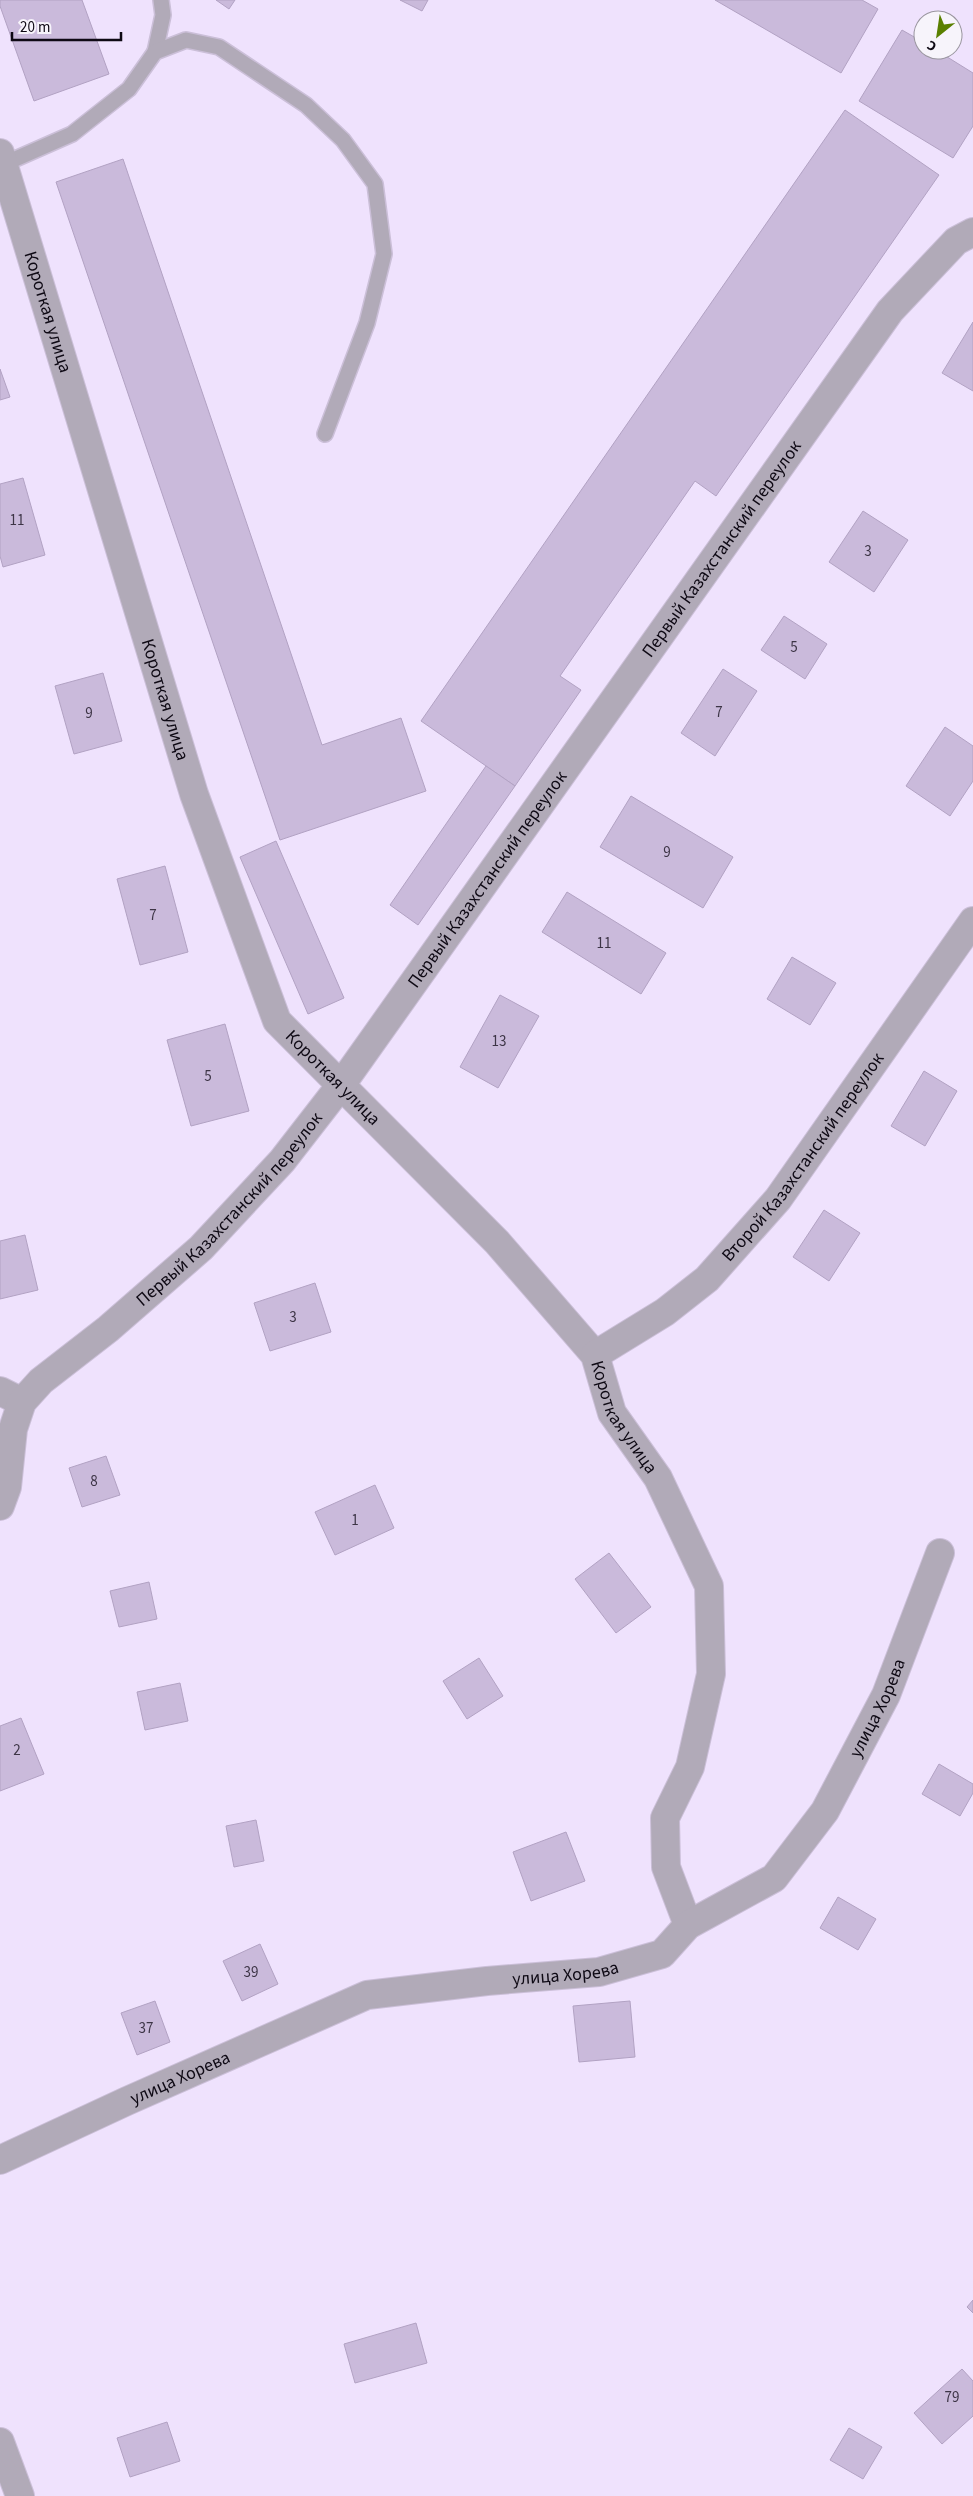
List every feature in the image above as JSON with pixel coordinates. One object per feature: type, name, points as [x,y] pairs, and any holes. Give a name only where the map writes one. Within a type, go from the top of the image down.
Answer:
[{"type":"street","name":"Короткая улица","points":[[2,158],[194,794],[277,1021],[497,1242],[595,1355],[612,1413],[658,1478],[709,1586],[711,1674],[690,1767],[666,1818],[666,1867],[688,1925]]},
{"type":"street","name":"Первый Казахстанский переулок","points":[[0,1506],[7,1486],[13,1429],[11,1396],[41,1381],[108,1329],[201,1248],[282,1161],[340,1085],[890,311],[956,241],[973,232]]},
{"type":"street","name":"Второй Казахстанский переулок","points":[[595,1355],[665,1312],[708,1279],[778,1199],[973,921]]},
{"type":"street","name":"улица Хорева","points":[[0,2160],[127,2101],[367,1995],[487,1981],[599,1972],[662,1954],[688,1925],[774,1878],[825,1811],[886,1695],[940,1553]]},
{"type":"street","points":[[0,2442],[20,2496]]},
{"type":"lane","points":[[2,158],[72,134],[129,89],[155,52],[163,15],[161,0]]},
{"type":"lane","points":[[155,52],[186,40],[220,47],[306,105],[342,140],[375,184],[384,254],[367,323],[325,434]]},
{"type":"building","points":[[0,0],[82,0],[109,74],[34,101],[0,6]]},
{"type":"building","points":[[216,0],[235,0],[229,9]]},
{"type":"building","points":[[400,0],[428,0],[422,11]]},
{"type":"building","points":[[715,0],[862,0],[878,9],[841,73]]},
{"type":"building","points":[[902,30],[913,36],[913,60],[952,60],[973,73],[973,126],[953,158],[859,101]]},
{"type":"building","points":[[845,110],[939,175],[716,496],[695,481],[560,676],[581,690],[515,786],[421,721]]},
{"type":"building","points":[[123,159],[322,745],[401,718],[426,791],[280,840],[56,182]]},
{"type":"building","points":[[973,322],[973,391],[942,373]]},
{"type":"building","points":[[0,369],[10,397],[0,400]]},
{"type":"building","points":[[23,478],[45,555],[3,567],[0,556],[0,484]]},
{"type":"building","points":[[863,511],[908,540],[874,592],[829,562]]},
{"type":"building","points":[[784,616],[827,644],[805,679],[761,650]]},
{"type":"building","points":[[723,669],[757,691],[715,756],[681,733]]},
{"type":"building","points":[[103,673],[122,741],[74,754],[55,686]]},
{"type":"building","points":[[945,727],[973,746],[973,781],[950,816],[906,786]]},
{"type":"building","points":[[486,766],[515,786],[418,925],[390,905]]},
{"type":"building","points":[[631,796],[733,857],[703,908],[600,847]]},
{"type":"building","points":[[276,841],[344,998],[308,1014],[240,857]]},
{"type":"building","points":[[165,866],[188,952],[140,965],[117,879]]},
{"type":"building","points":[[567,892],[666,953],[641,994],[542,932]]},
{"type":"building","points":[[792,957],[836,983],[810,1025],[767,999]]},
{"type":"building","points":[[500,995],[539,1016],[498,1088],[460,1067]]},
{"type":"building","points":[[225,1024],[249,1111],[191,1126],[167,1040]]},
{"type":"building","points":[[924,1071],[957,1091],[925,1146],[891,1126]]},
{"type":"building","points":[[824,1210],[860,1233],[829,1281],[793,1257]]},
{"type":"building","points":[[25,1235],[38,1290],[0,1299],[0,1241]]},
{"type":"building","points":[[315,1283],[331,1332],[270,1351],[254,1303]]},
{"type":"building","points":[[106,1456],[120,1495],[82,1507],[69,1468]]},
{"type":"building","points":[[375,1485],[394,1528],[335,1555],[315,1512]]},
{"type":"building","points":[[609,1553],[651,1607],[616,1633],[575,1579]]},
{"type":"building","points":[[149,1582],[157,1619],[119,1627],[110,1591]]},
{"type":"building","points":[[479,1658],[503,1696],[467,1719],[443,1681]]},
{"type":"building","points":[[180,1683],[188,1721],[145,1730],[137,1692]]},
{"type":"building","points":[[21,1718],[44,1774],[0,1791],[0,1726]]},
{"type":"building","points":[[939,1764],[973,1784],[973,1793],[960,1816],[922,1794]]},
{"type":"building","points":[[256,1820],[264,1861],[234,1867],[226,1826]]},
{"type":"building","points":[[566,1832],[585,1881],[531,1901],[513,1852]]},
{"type":"building","points":[[838,1897],[876,1919],[858,1950],[820,1928]]},
{"type":"building","points":[[260,1944],[278,1984],[242,2001],[223,1961]]},
{"type":"building","points":[[155,2001],[170,2042],[137,2055],[121,2013]]},
{"type":"building","points":[[630,2001],[635,2057],[579,2062],[573,2006]]},
{"type":"building","points":[[973,2300],[973,2313],[967,2307]]},
{"type":"building","points":[[416,2323],[427,2363],[355,2383],[344,2344]]},
{"type":"building","points":[[962,2369],[973,2381],[973,2416],[942,2444],[914,2413]]},
{"type":"building","points":[[167,2422],[180,2461],[130,2477],[117,2438]]},
{"type":"building","points":[[849,2428],[882,2447],[863,2479],[830,2460]]}]
